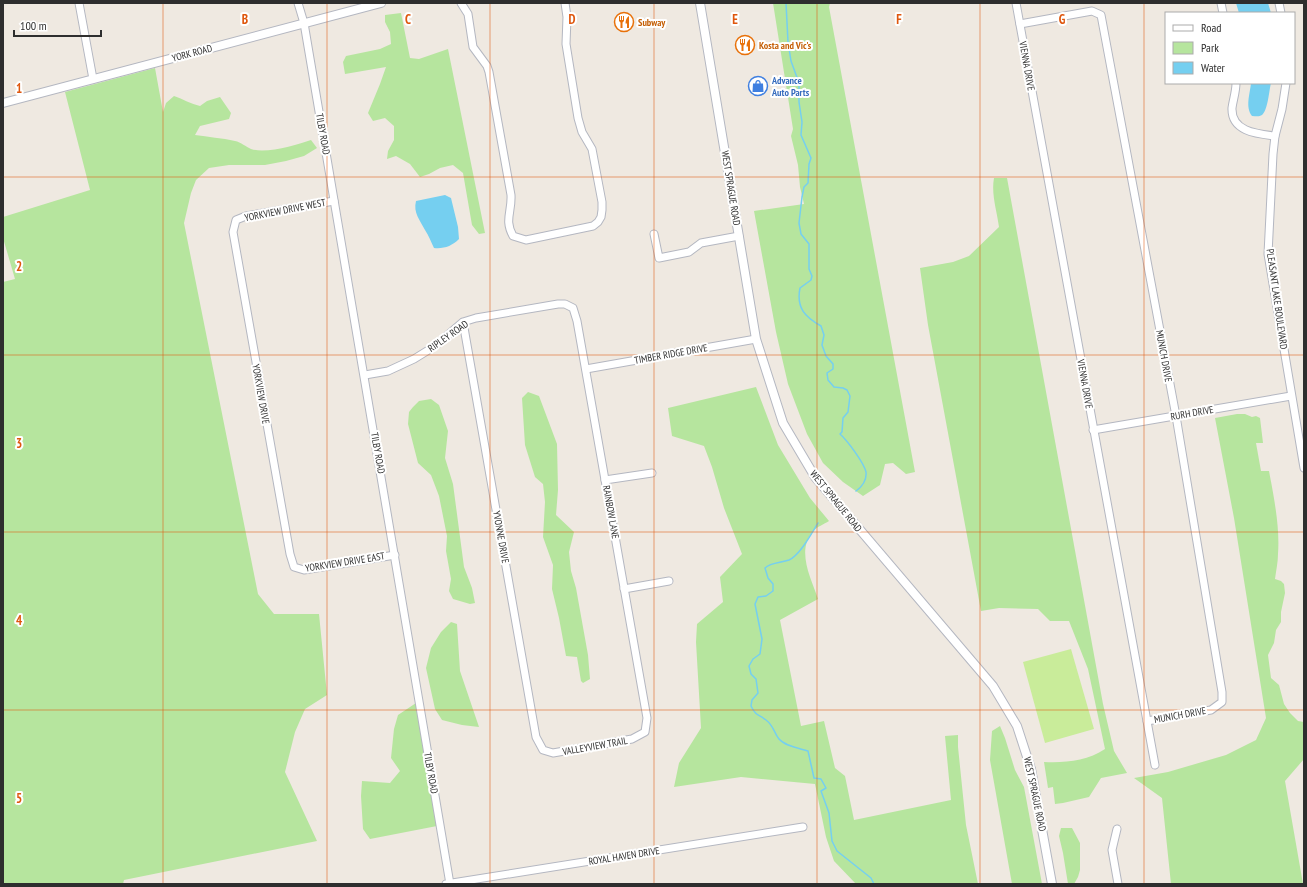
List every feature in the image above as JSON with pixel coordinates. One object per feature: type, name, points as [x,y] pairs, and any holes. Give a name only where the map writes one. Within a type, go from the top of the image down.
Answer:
[{"type":"street","points":[[79,3],[93,79]]},
{"type":"street","name":"TILBY ROAD","points":[[298,3],[304,23],[365,375],[449,884]]},
{"type":"street","name":"YORK ROAD","points":[[3,103],[381,3]]},
{"type":"street","points":[[461,3],[468,14],[473,47],[487,66],[489,72],[512,202],[508,217],[510,230],[513,236],[526,240],[593,226],[598,222],[602,210],[592,149],[582,132],[578,118],[566,44],[567,17],[565,3]]},
{"type":"street","name":"WEST SPRAGUE ROAD","points":[[700,3],[756,339],[783,423],[815,477],[993,686],[1017,726],[1031,769],[1052,884]]},
{"type":"street","name":"VIENNA DRIVE","points":[[1016,3],[1155,765]]},
{"type":"street","name":"MUNICH DRIVE","points":[[1020,24],[1092,11],[1101,15],[1176,416],[1222,692],[1222,702],[1211,710],[1147,721]]},
{"type":"street","points":[[1236,84],[1236,92],[1232,109],[1235,121],[1243,129],[1254,134],[1275,136]]},
{"type":"street","name":"PLEASANT LAKE BOULEVARD","points":[[1286,84],[1282,109],[1275,136],[1273,154],[1268,254],[1304,468]]},
{"type":"street","name":"YORKVIEW DRIVE WEST","points":[[236,220],[246,216],[334,201]]},
{"type":"street","name":"YORKVIEW DRIVE","points":[[236,220],[233,232],[234,240],[290,554],[294,567]]},
{"type":"street","points":[[654,234],[659,258],[689,252],[701,243],[739,236]]},
{"type":"street","name":"RIPLEY ROAD","points":[[365,375],[388,371],[414,359],[435,346],[463,322],[476,318],[558,304]]},
{"type":"street","name":"RAINBOW LANE","points":[[558,304],[565,304],[572,308],[577,321],[647,718],[645,732]]},
{"type":"street","name":"YVONNE DRIVE","points":[[463,322],[536,737],[543,750]]},
{"type":"street","name":"TIMBER RIDGE DRIVE","points":[[586,369],[756,339]]},
{"type":"street","name":"RURH DRIVE","points":[[1093,430],[1291,396]]},
{"type":"street","points":[[605,480],[652,473]]},
{"type":"street","name":"YORKVIEW DRIVE EAST","points":[[294,567],[304,570],[395,554]]},
{"type":"street","points":[[624,588],[670,581]]},
{"type":"street","name":"VALLEYVIEW TRAIL","points":[[543,750],[553,753],[632,739],[645,732]]},
{"type":"street","name":"ROYAL HAVEN DRIVE","points":[[449,884],[803,827]]},
{"type":"street","points":[[1117,829],[1112,850],[1118,884]]},
{"type":"green space","points":[[773,3],[830,3],[829,7],[915,472],[906,474],[893,463],[885,464],[880,485],[863,496],[843,482],[823,463],[807,434],[788,384],[776,332],[754,211],[804,204],[800,187],[798,165],[791,136],[793,129]]},
{"type":"green space","points":[[401,13],[410,58],[419,59],[448,49],[485,233],[479,234],[472,225],[463,173],[453,165],[440,168],[420,177],[410,164],[396,156],[387,159],[388,151],[394,140],[394,126],[385,118],[373,121],[368,113],[386,67],[345,74],[343,62],[346,56],[380,49],[391,44],[390,32],[385,22],[385,15]]},
{"type":"green space","points":[[155,68],[163,112],[166,103],[174,96],[200,106],[207,101],[220,97],[231,113],[229,119],[200,126],[195,135],[235,141],[251,149],[257,150],[273,150],[311,140],[317,148],[304,156],[265,165],[229,165],[209,168],[196,180],[191,193],[184,223],[258,594],[274,614],[319,614],[327,695],[305,709],[295,732],[285,772],[317,841],[124,880],[123,884],[3,884],[3,282],[15,279],[3,238],[3,217],[90,190],[65,92]]},
{"type":"green space","points":[[994,178],[1007,178],[1103,704],[1114,751],[1127,773],[1101,778],[1089,797],[1055,804],[1053,787],[1048,788],[1044,762],[1060,762],[1083,759],[1105,749],[1088,669],[1069,621],[1050,621],[1038,609],[999,608],[981,611],[928,325],[920,268],[953,262],[969,256],[999,227],[994,196]]},
{"type":"green space","points":[[756,387],[778,445],[810,498],[829,521],[813,531],[808,539],[806,547],[806,565],[818,599],[780,620],[801,726],[824,721],[835,768],[845,776],[854,820],[951,800],[945,736],[958,735],[966,825],[978,884],[856,884],[834,861],[826,837],[815,784],[741,777],[674,787],[679,763],[701,728],[696,642],[697,624],[723,602],[720,577],[742,554],[724,508],[704,446],[672,436],[668,408]]},
{"type":"green space","points":[[528,392],[539,396],[557,444],[558,490],[556,515],[574,532],[569,552],[571,571],[576,588],[588,655],[590,679],[583,683],[581,681],[577,657],[566,656],[552,589],[553,565],[543,537],[545,502],[543,484],[535,477],[525,445],[522,398]]},
{"type":"green space","points":[[431,399],[439,405],[448,431],[445,458],[453,484],[464,567],[472,588],[475,603],[470,604],[453,599],[449,591],[451,579],[446,551],[447,536],[439,496],[431,475],[418,463],[408,424],[409,412],[413,407],[419,401]]},
{"type":"green space","points":[[1245,414],[1260,418],[1263,443],[1256,443],[1261,471],[1269,471],[1276,512],[1278,560],[1275,579],[1284,584],[1285,593],[1281,612],[1281,622],[1276,630],[1274,643],[1268,655],[1271,678],[1279,685],[1284,704],[1298,721],[1304,722],[1304,759],[1285,781],[1303,884],[1171,884],[1162,798],[1134,778],[1168,772],[1226,755],[1256,740],[1266,718],[1234,518],[1215,418]]},
{"type":"green space","points":[[451,622],[457,624],[460,671],[479,727],[442,720],[435,709],[426,668],[431,648],[441,632]]},
{"type":"green space","points":[[1071,649],[1094,729],[1045,743],[1023,662]]},
{"type":"green space","points":[[416,703],[437,826],[370,839],[363,829],[361,796],[362,781],[390,783],[400,771],[391,758],[394,729],[398,715]]},
{"type":"green space","points":[[1000,726],[1015,770],[1024,787],[1042,884],[1012,884],[990,760],[992,731]]},
{"type":"green space","points":[[1061,828],[1072,828],[1080,843],[1080,870],[1074,884],[1068,884],[1059,836]]},
{"type":"water","points":[[1236,3],[1268,3],[1271,12],[1239,12]]},
{"type":"water","points":[[1251,84],[1271,84],[1266,109],[1262,115],[1252,116],[1249,109],[1248,100]]},
{"type":"water","points":[[445,195],[451,198],[458,227],[459,239],[454,244],[441,248],[434,248],[418,216],[415,205],[416,201]]},
{"type":"waterway","points":[[786,3],[788,42],[791,61],[799,83],[799,102],[802,122],[801,135],[811,158],[809,164],[808,183],[804,187],[802,197],[799,223],[801,234],[809,244],[809,269],[812,276],[811,280],[800,288],[799,301],[806,315],[821,326],[824,335],[822,345],[826,356],[833,364],[833,369],[827,373],[828,380],[834,387],[847,390],[850,396],[848,412],[843,418],[842,432],[840,434],[847,441],[865,468],[866,478],[864,483],[856,491]]},
{"type":"waterway","points":[[818,523],[797,554],[789,560],[770,565],[765,568],[768,578],[773,584],[773,591],[766,596],[758,597],[755,604],[762,639],[760,654],[753,659],[749,666],[751,674],[756,679],[758,693],[752,700],[751,706],[756,713],[771,725],[777,737],[782,741],[808,751],[814,778],[821,779],[826,788],[821,791],[829,813],[832,841],[837,851],[871,878],[874,884]]},
{"type":"place","name":"Subway","points":[[624,22]]},
{"type":"place","name":"Kosta and Vic's","points":[[745,45]]},
{"type":"place","name":"Advance Auto Parts","points":[[758,86]]}]
